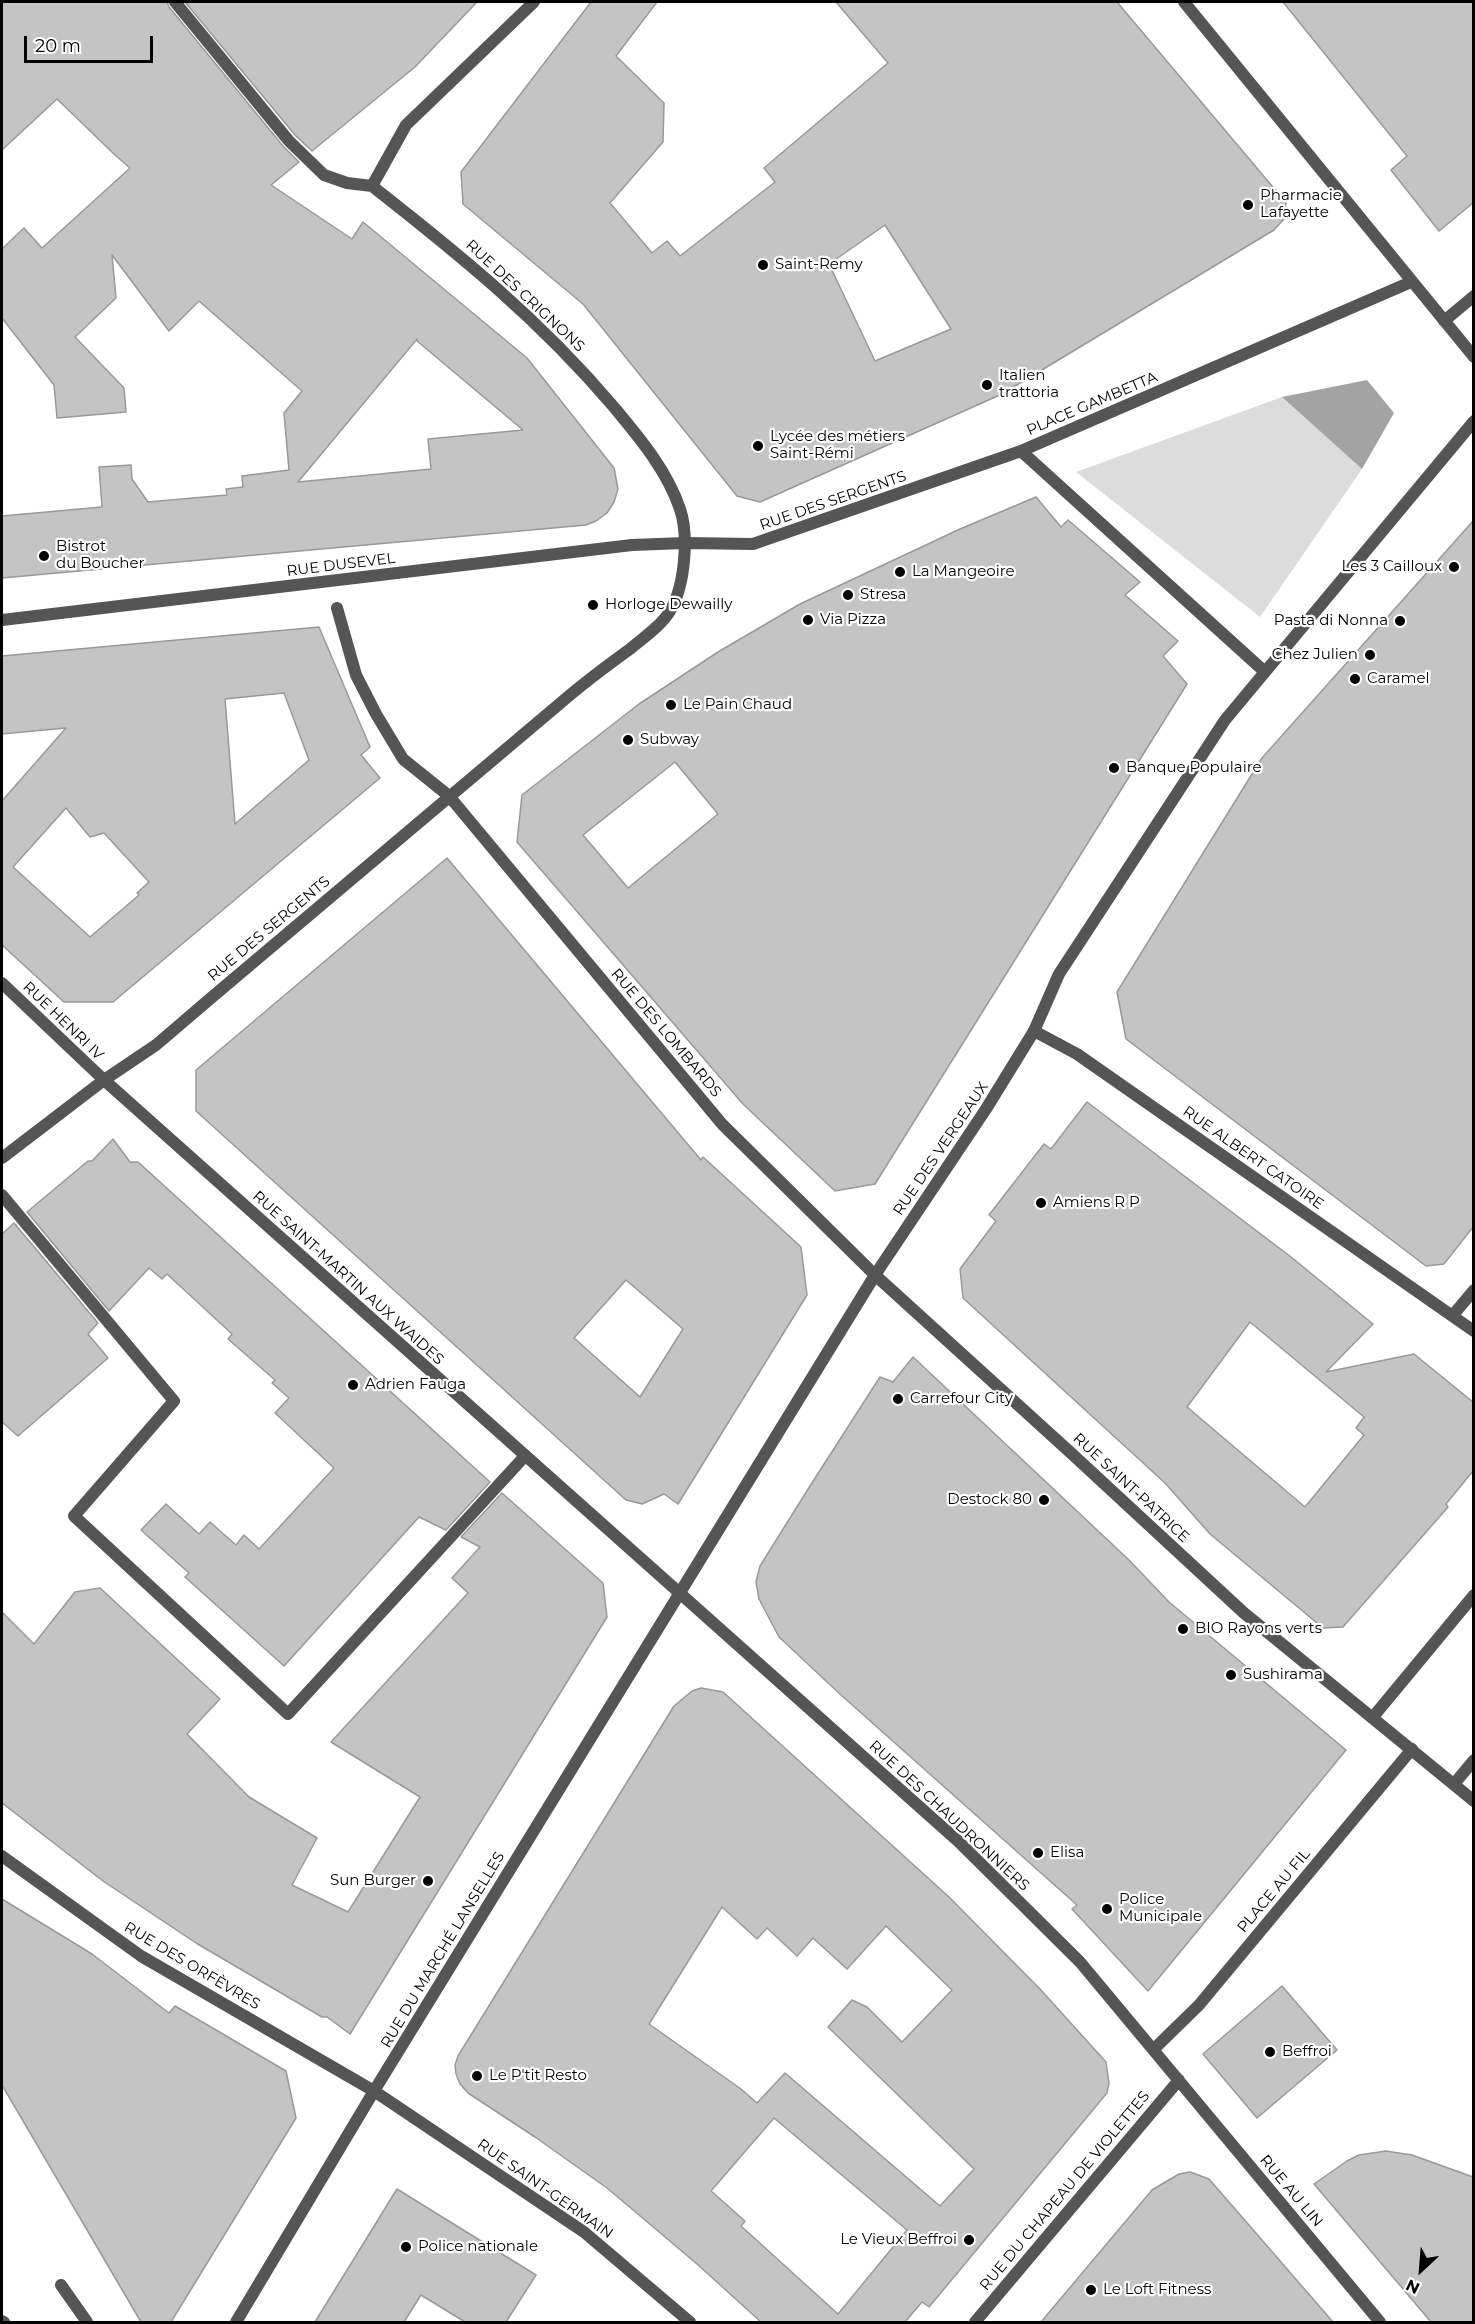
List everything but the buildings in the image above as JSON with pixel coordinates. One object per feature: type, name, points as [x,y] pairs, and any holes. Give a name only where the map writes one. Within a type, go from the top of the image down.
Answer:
[{"type":"street","points":[[175,2],[289,141],[324,175],[347,183],[372,186],[406,125],[534,2]]},
{"type":"street","points":[[1184,2],[1473,357]]},
{"type":"street","name":"RUE DES CRIGNONS","points":[[372,186],[456,252],[515,303],[577,363],[628,423],[662,470],[680,510],[685,543]]},
{"type":"street","name":"PLACE GAMBETTA","points":[[1265,672],[1021,451],[1411,282]]},
{"type":"street","points":[[1443,321],[1473,296]]},
{"type":"street","points":[[1265,672],[1473,421]]},
{"type":"street","name":"RUE DES SERGENTS","points":[[2,1158],[104,1080],[156,1045],[560,703],[649,633],[670,612],[682,581],[685,543],[753,544],[1021,451]]},
{"type":"street","name":"RUE DUSEVEL","points":[[2,621],[632,545],[685,543]]},
{"type":"street","points":[[337,608],[356,675],[376,714],[404,759],[449,796]]},
{"type":"street","name":"RUE DES VERGEAUX","points":[[679,1594],[875,1275],[986,1109],[1034,1031],[1059,974],[1225,720],[1265,672]]},
{"type":"street","name":"RUE DES LOMBARDS","points":[[449,796],[722,1124],[875,1275]]},
{"type":"street","name":"RUE HENRI IV","points":[[2,983],[104,1080]]},
{"type":"street","name":"RUE ALBERT CATOIRE","points":[[1034,1031],[1077,1054],[1473,1331]]},
{"type":"street","name":"RUE SAINT-MARTIN AUX WAIDES","points":[[104,1080],[679,1594]]},
{"type":"street","points":[[2,1195],[174,1401],[74,1516],[288,1714],[525,1456]]},
{"type":"street","name":"RUE SAINT-PATRICE","points":[[875,1275],[1244,1613],[1473,1801]]},
{"type":"street","points":[[1453,1315],[1473,1290]]},
{"type":"street","name":"RUE DES CHAUDRONNIERS","points":[[679,1594],[959,1842],[1080,1962],[1179,2080]]},
{"type":"street","name":"RUE DU MARCHÉ LANSELLES","points":[[236,2322],[374,2091],[679,1594]]},
{"type":"street","points":[[1373,1717],[1473,1595]]},
{"type":"street","name":"PLACE AU FIL","points":[[1155,2049],[1199,2005],[1412,1749]]},
{"type":"street","points":[[1454,1784],[1473,1760]]},
{"type":"street","name":"RUE DES ORFÈVRES","points":[[2,1856],[141,1956],[374,2091]]},
{"type":"street","name":"RUE DU CHAPEAU DE VIOLETTES","points":[[975,2322],[1179,2080]]},
{"type":"street","name":"RUE AU LIN","points":[[1179,2080],[1380,2322]]},
{"type":"street","name":"RUE SAINT-GERMAIN","points":[[374,2091],[584,2232],[690,2322]]},
{"type":"street","points":[[61,2286],[87,2322]]},
{"type":"shaded area","points":[[1367,380],[1394,413],[1362,469],[1282,397]]},
{"type":"shaded area","points":[[1282,397],[1362,469],[1260,617],[1076,472]]},
{"type":"place","name":"Pharmacie Lafayette","points":[[1248,205]]},
{"type":"place","name":"Saint-Remy","points":[[763,265]]},
{"type":"place","name":"Italien trattoria","points":[[987,385]]},
{"type":"place","name":"Lycée des métiers Saint-Rémi","points":[[758,446]]},
{"type":"place","name":"Bistrot du Boucher","points":[[44,556]]},
{"type":"place","name":"Les 3 Cailloux","points":[[1454,567]]},
{"type":"place","name":"La Mangeoire","points":[[900,572]]},
{"type":"place","name":"Stresa","points":[[848,595]]},
{"type":"place","name":"Horloge Dewailly","points":[[593,605]]},
{"type":"place","name":"Via Pizza","points":[[808,620]]},
{"type":"place","name":"Pasta di Nonna","points":[[1400,621]]},
{"type":"place","name":"Chez Julien","points":[[1370,655]]},
{"type":"place","name":"Caramel","points":[[1355,679]]},
{"type":"place","name":"Le Pain Chaud","points":[[671,705]]},
{"type":"place","name":"Subway","points":[[628,740]]},
{"type":"place","name":"Banque Populaire","points":[[1114,768]]},
{"type":"place","name":"Amiens R P","points":[[1041,1203]]},
{"type":"place","name":"Adrien Fauga","points":[[353,1385]]},
{"type":"place","name":"Carrefour City","points":[[898,1399]]},
{"type":"place","name":"Destock 80","points":[[1044,1500]]},
{"type":"place","name":"BIO Rayons verts","points":[[1183,1629]]},
{"type":"place","name":"Sushirama","points":[[1231,1675]]},
{"type":"place","name":"Elisa","points":[[1038,1853]]},
{"type":"place","name":"Sun Burger","points":[[428,1881]]},
{"type":"place","name":"Police Municipale","points":[[1107,1909]]},
{"type":"place","name":"Beffroi","points":[[1270,2052]]},
{"type":"place","name":"Le P'tit Resto","points":[[477,2076]]},
{"type":"place","name":"Le Vieux Beffroi","points":[[969,2240]]},
{"type":"place","name":"Police nationale","points":[[406,2247]]},
{"type":"place","name":"Le Loft Fitness","points":[[1091,2290]]}]
